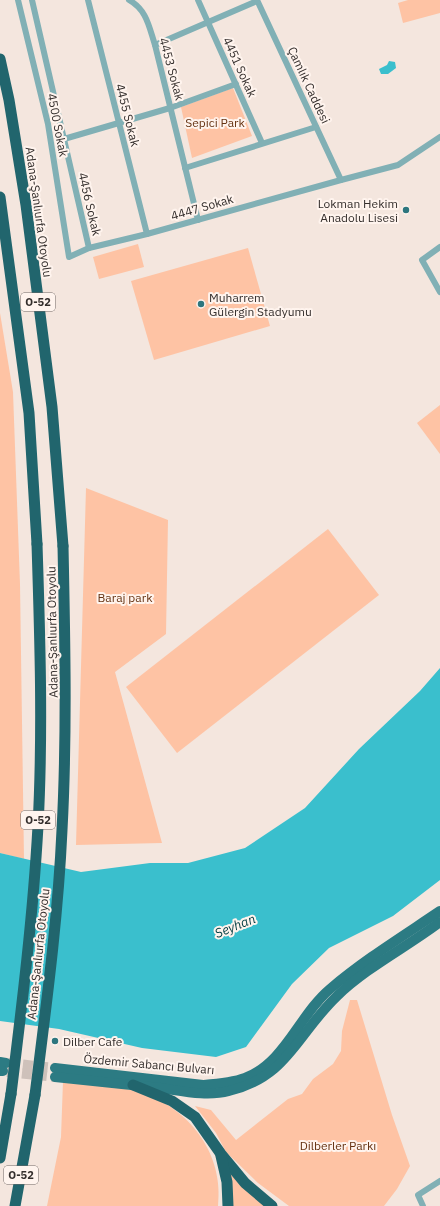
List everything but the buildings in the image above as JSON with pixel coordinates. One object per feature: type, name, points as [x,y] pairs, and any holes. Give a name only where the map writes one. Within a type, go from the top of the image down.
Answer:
[{"type":"highway","name":"Adana-Şanlıurfa Otoyolu","points":[[0,59],[9,100],[26,204],[52,407],[63,546],[66,680],[62,831],[52,962],[35,1095],[15,1206]]},
{"type":"highway","name":"Adana-Şanlıurfa Otoyolu","points":[[0,197],[29,413],[37,544],[42,679],[38,825],[28,958],[11,1094],[0,1158]]},
{"type":"highway","points":[[133,1085],[172,1100],[195,1117],[221,1154],[245,1183],[272,1206]]},
{"type":"highway","points":[[21,1206],[26,1143]]},
{"type":"highway","points":[[221,1154],[227,1182],[228,1206]]},
{"type":"main road","name":"Özdemir Sabancı Bulvarı","points":[[440,911],[329,990],[302,1020],[286,1046],[266,1065],[246,1078],[226,1083],[203,1085],[55,1072],[133,1085],[202,1093],[227,1092],[248,1086],[271,1073],[291,1053],[312,1023],[337,996],[359,978],[440,922]]},
{"type":"street","name":"4500 Sokak","points":[[18,0],[48,124],[68,257]]},
{"type":"street","name":"4456 Sokak","points":[[32,0],[89,248]]},
{"type":"street","name":"4455 Sokak","points":[[88,0],[147,234]]},
{"type":"street","name":"4453 Sokak","points":[[129,0],[139,6],[147,20],[155,45],[198,220]]},
{"type":"street","name":"4451 Sokak","points":[[198,0],[262,144]]},
{"type":"street","points":[[155,45],[209,23],[257,0]]},
{"type":"street","name":"Çamlık Caddesi","points":[[257,0],[341,180]]},
{"type":"street","points":[[64,139],[170,108],[236,84]]},
{"type":"street","points":[[185,168],[316,127]]},
{"type":"street","name":"4447 Sokak","points":[[68,257],[89,248],[147,234],[341,180],[398,166],[440,137]]},
{"type":"street","points":[[440,247],[422,260],[440,292]]},
{"type":"street","points":[[423,1206],[418,1195],[440,1181]]},
{"type":"green space","points":[[408,0],[440,0],[440,13],[403,23],[398,3]]},
{"type":"green space","name":"Sepici Park","points":[[233,88],[252,136],[192,158],[181,107]]},
{"type":"green space","points":[[138,244],[144,267],[99,279],[93,257]]},
{"type":"green space","name":"Muharrem Gülergin Stadyumu","points":[[248,248],[270,326],[154,360],[131,281]]},
{"type":"green space","points":[[0,313],[13,392],[20,584],[24,859],[0,853]]},
{"type":"green space","points":[[440,405],[440,454],[417,423]]},
{"type":"green space","name":"Baraj park","points":[[86,488],[168,520],[166,634],[115,672],[162,843],[76,845]]},
{"type":"green space","points":[[328,529],[379,595],[177,753],[126,687]]},
{"type":"green space","name":"Dilberler Parkı","points":[[350,1000],[357,1000],[392,1115],[410,1166],[397,1189],[384,1206],[289,1206],[258,1183],[226,1152],[216,1133],[195,1106],[211,1110],[236,1140],[288,1099],[302,1094],[313,1079],[333,1064],[341,1051],[342,1031]]},
{"type":"green space","points":[[63,1081],[115,1087],[135,1091],[162,1102],[177,1112],[190,1124],[210,1153],[216,1170],[219,1188],[218,1206],[47,1206],[61,1137]]},
{"type":"green space","points":[[230,1168],[267,1206],[233,1206]]},
{"type":"water","points":[[389,61],[395,62],[396,68],[388,74],[381,74],[379,69],[387,65]]},
{"type":"water","name":"Seyhan","points":[[440,668],[440,880],[393,916],[329,948],[292,984],[246,1047],[216,1057],[142,1048],[59,1029],[0,1021],[0,853],[81,872],[150,863],[188,863],[245,848],[305,808],[359,749],[420,691]]},
{"type":"tunnel","points":[[8,1063],[55,1068]]},
{"type":"tunnel","points":[[7,1072],[55,1077]]},
{"type":"place","name":"Lokman Hekim Anadolu Lisesi","points":[[406,210]]},
{"type":"place","name":"Muharrem Gülergin Stadyumu","points":[[201,304]]},
{"type":"place","name":"Dilber Cafe","points":[[55,1041]]}]
